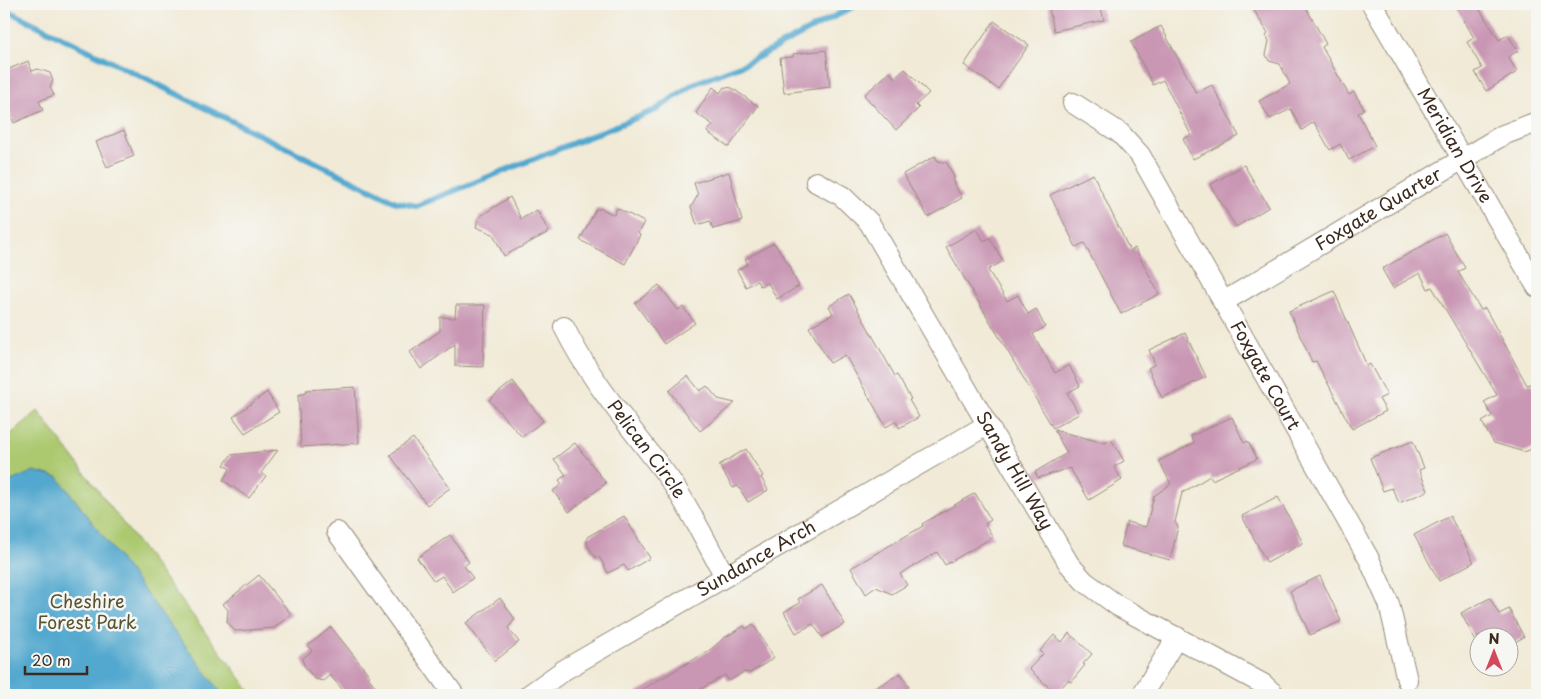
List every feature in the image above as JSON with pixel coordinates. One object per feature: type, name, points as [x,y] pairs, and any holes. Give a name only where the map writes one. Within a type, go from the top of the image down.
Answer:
[{"type":"street","name":"Meridian Drive","points":[[1372,4],[1537,287]]},
{"type":"street","name":"Foxgate Court","points":[[1073,103],[1120,133],[1140,154],[1369,559],[1389,604],[1407,680]]},
{"type":"street","name":"Foxgate Quarter","points":[[1223,302],[1503,135],[1537,122]]},
{"type":"street","name":"Sandy Hill Way","points":[[816,182],[842,196],[869,222],[1069,564],[1084,581],[1118,606],[1263,684],[1276,695]]},
{"type":"street","name":"Pelican Circle","points":[[564,327],[579,357],[598,385],[669,478],[725,576]]},
{"type":"street","name":"Sundance Arch","points":[[529,695],[564,670],[987,425]]},
{"type":"street","points":[[337,532],[454,695]]},
{"type":"street","points":[[1142,695],[1177,637]]},
{"type":"green space","name":"Cheshire Forest Park","points":[[38,411],[253,695],[4,695],[4,440]]},
{"type":"water","name":"Cheshire Forest Park","points":[[34,471],[58,477],[223,695],[4,695],[4,484]]},
{"type":"building","points":[[1048,4],[1100,4],[1104,20],[1054,31]]},
{"type":"building","points":[[1250,4],[1304,4],[1326,44],[1322,47],[1349,95],[1354,92],[1364,109],[1358,113],[1375,146],[1349,160],[1340,144],[1330,150],[1314,122],[1302,130],[1291,109],[1270,119],[1259,101],[1290,84],[1280,64],[1269,61],[1266,55],[1269,41],[1266,35],[1268,33]]},
{"type":"building","points":[[1455,4],[1476,4],[1499,40],[1508,35],[1518,51],[1508,57],[1517,72],[1486,91],[1475,72],[1482,68],[1467,42],[1474,38]]},
{"type":"building","points":[[994,21],[1029,45],[998,89],[964,65]]},
{"type":"building","points":[[1161,26],[1196,93],[1212,85],[1239,136],[1193,159],[1183,139],[1191,135],[1163,80],[1153,85],[1131,42]]},
{"type":"building","points":[[826,50],[830,87],[784,93],[780,58],[793,57],[793,54]]},
{"type":"building","points":[[28,61],[32,71],[38,69],[50,73],[53,81],[50,87],[54,95],[39,101],[43,110],[14,123],[4,99],[4,71]]},
{"type":"building","points":[[905,69],[929,93],[916,105],[919,108],[896,130],[864,95],[890,72],[895,78]]},
{"type":"building","points":[[713,87],[720,93],[724,87],[732,88],[758,106],[729,147],[707,132],[713,125],[696,113]]},
{"type":"building","points":[[124,130],[134,156],[107,167],[96,142]]},
{"type":"building","points":[[935,156],[938,161],[947,163],[954,177],[953,182],[962,198],[928,217],[903,174]]},
{"type":"building","points":[[1244,165],[1269,207],[1236,227],[1210,185]]},
{"type":"building","points":[[729,172],[742,221],[713,229],[710,221],[697,225],[691,207],[698,195],[694,183]]},
{"type":"building","points":[[1093,174],[1130,251],[1135,248],[1159,294],[1121,314],[1084,243],[1076,247],[1050,195]]},
{"type":"building","points":[[510,197],[521,219],[537,210],[549,232],[504,256],[493,234],[476,227],[479,217]]},
{"type":"building","points":[[617,208],[644,222],[638,233],[640,235],[625,264],[580,240],[596,209],[602,209],[614,215]]},
{"type":"building","points":[[977,229],[984,241],[990,238],[1003,261],[988,270],[1007,301],[1018,295],[1028,314],[1036,309],[1045,327],[1033,334],[1055,373],[1069,365],[1080,386],[1067,393],[1079,414],[1053,428],[946,247]]},
{"type":"building","points":[[1445,233],[1465,268],[1458,272],[1481,310],[1485,308],[1527,385],[1532,383],[1537,392],[1537,447],[1524,452],[1494,443],[1482,422],[1492,416],[1484,402],[1497,395],[1432,287],[1428,289],[1420,273],[1393,288],[1382,269]]},
{"type":"building","points":[[774,243],[792,269],[790,270],[799,286],[777,299],[768,283],[760,286],[757,281],[746,287],[737,270],[748,264],[745,259]]},
{"type":"building","points":[[659,285],[678,310],[683,307],[695,323],[664,344],[635,303]]},
{"type":"building","points":[[1334,291],[1367,366],[1370,364],[1387,395],[1379,399],[1386,411],[1352,429],[1316,361],[1312,362],[1289,311]]},
{"type":"building","points":[[849,294],[895,376],[897,375],[911,399],[909,400],[919,417],[899,428],[896,421],[886,427],[845,355],[830,363],[809,327],[833,314],[829,306]]},
{"type":"building","points":[[456,305],[485,305],[483,367],[455,366],[455,344],[421,369],[410,352],[440,331],[440,317],[455,318]]},
{"type":"building","points":[[1185,333],[1206,377],[1162,398],[1148,368],[1155,364],[1149,350]]},
{"type":"building","points":[[688,376],[700,391],[707,386],[718,399],[735,403],[700,431],[669,391]]},
{"type":"building","points":[[513,381],[543,421],[522,437],[489,400]]},
{"type":"building","points":[[355,387],[359,443],[301,447],[298,395],[306,393],[306,390]]},
{"type":"building","points":[[267,392],[279,412],[245,433],[233,417]]},
{"type":"building","points":[[1232,417],[1244,443],[1248,441],[1257,459],[1212,480],[1210,476],[1182,493],[1175,522],[1178,527],[1170,560],[1121,546],[1127,522],[1146,527],[1154,496],[1171,484],[1159,461],[1194,443],[1191,436]]},
{"type":"building","points":[[1054,430],[1105,443],[1111,439],[1124,461],[1114,467],[1122,480],[1089,500],[1070,468],[1038,478],[1035,472],[1067,453]]},
{"type":"building","points":[[413,438],[450,488],[427,505],[390,455]]},
{"type":"building","points":[[1413,441],[1424,468],[1419,470],[1428,491],[1399,503],[1392,488],[1383,491],[1370,458]]},
{"type":"building","points":[[575,443],[606,483],[569,512],[553,491],[562,484],[559,480],[566,475],[554,459]]},
{"type":"building","points":[[746,449],[763,476],[761,477],[768,490],[748,502],[738,486],[733,488],[719,465]]},
{"type":"building","points":[[278,450],[261,473],[266,476],[249,498],[223,480],[230,469],[224,465],[231,455]]},
{"type":"building","points":[[975,493],[991,520],[985,524],[993,537],[945,565],[937,552],[900,574],[907,585],[892,594],[876,587],[866,594],[851,568]]},
{"type":"building","points":[[1278,497],[1303,543],[1267,563],[1242,516]]},
{"type":"building","points":[[624,516],[650,558],[628,571],[624,565],[608,573],[600,558],[595,557],[587,544],[587,537]]},
{"type":"building","points":[[1450,516],[1474,562],[1439,581],[1414,535]]},
{"type":"building","points":[[450,535],[469,562],[464,566],[473,578],[453,592],[442,576],[434,581],[417,558]]},
{"type":"building","points":[[259,575],[291,614],[274,628],[235,631],[227,622],[228,610],[223,604]]},
{"type":"building","points":[[1320,576],[1341,621],[1310,635],[1290,591]]},
{"type":"building","points":[[822,585],[845,624],[822,637],[813,624],[796,633],[784,612],[800,603],[798,599]]},
{"type":"building","points":[[500,598],[515,619],[508,628],[519,642],[495,661],[466,623]]},
{"type":"building","points":[[1490,598],[1499,614],[1509,609],[1524,637],[1518,640],[1518,626],[1468,627],[1461,613]]},
{"type":"building","points":[[753,624],[774,658],[750,673],[744,672],[729,681],[725,675],[691,695],[633,695],[710,650],[724,638],[744,626],[746,629]]},
{"type":"building","points":[[331,627],[370,676],[368,677],[382,695],[347,695],[330,675],[323,681],[315,679],[305,667],[302,659],[312,651],[308,646]]},
{"type":"building","points":[[1069,633],[1092,654],[1071,682],[1068,680],[1056,694],[1029,669],[1043,654],[1040,651],[1054,635],[1062,642]]},
{"type":"building","points":[[901,673],[909,687],[905,689],[908,695],[863,695]]},
{"type":"waterway","points":[[4,9],[396,202],[416,206],[656,110],[693,84],[745,64],[858,4]]}]
